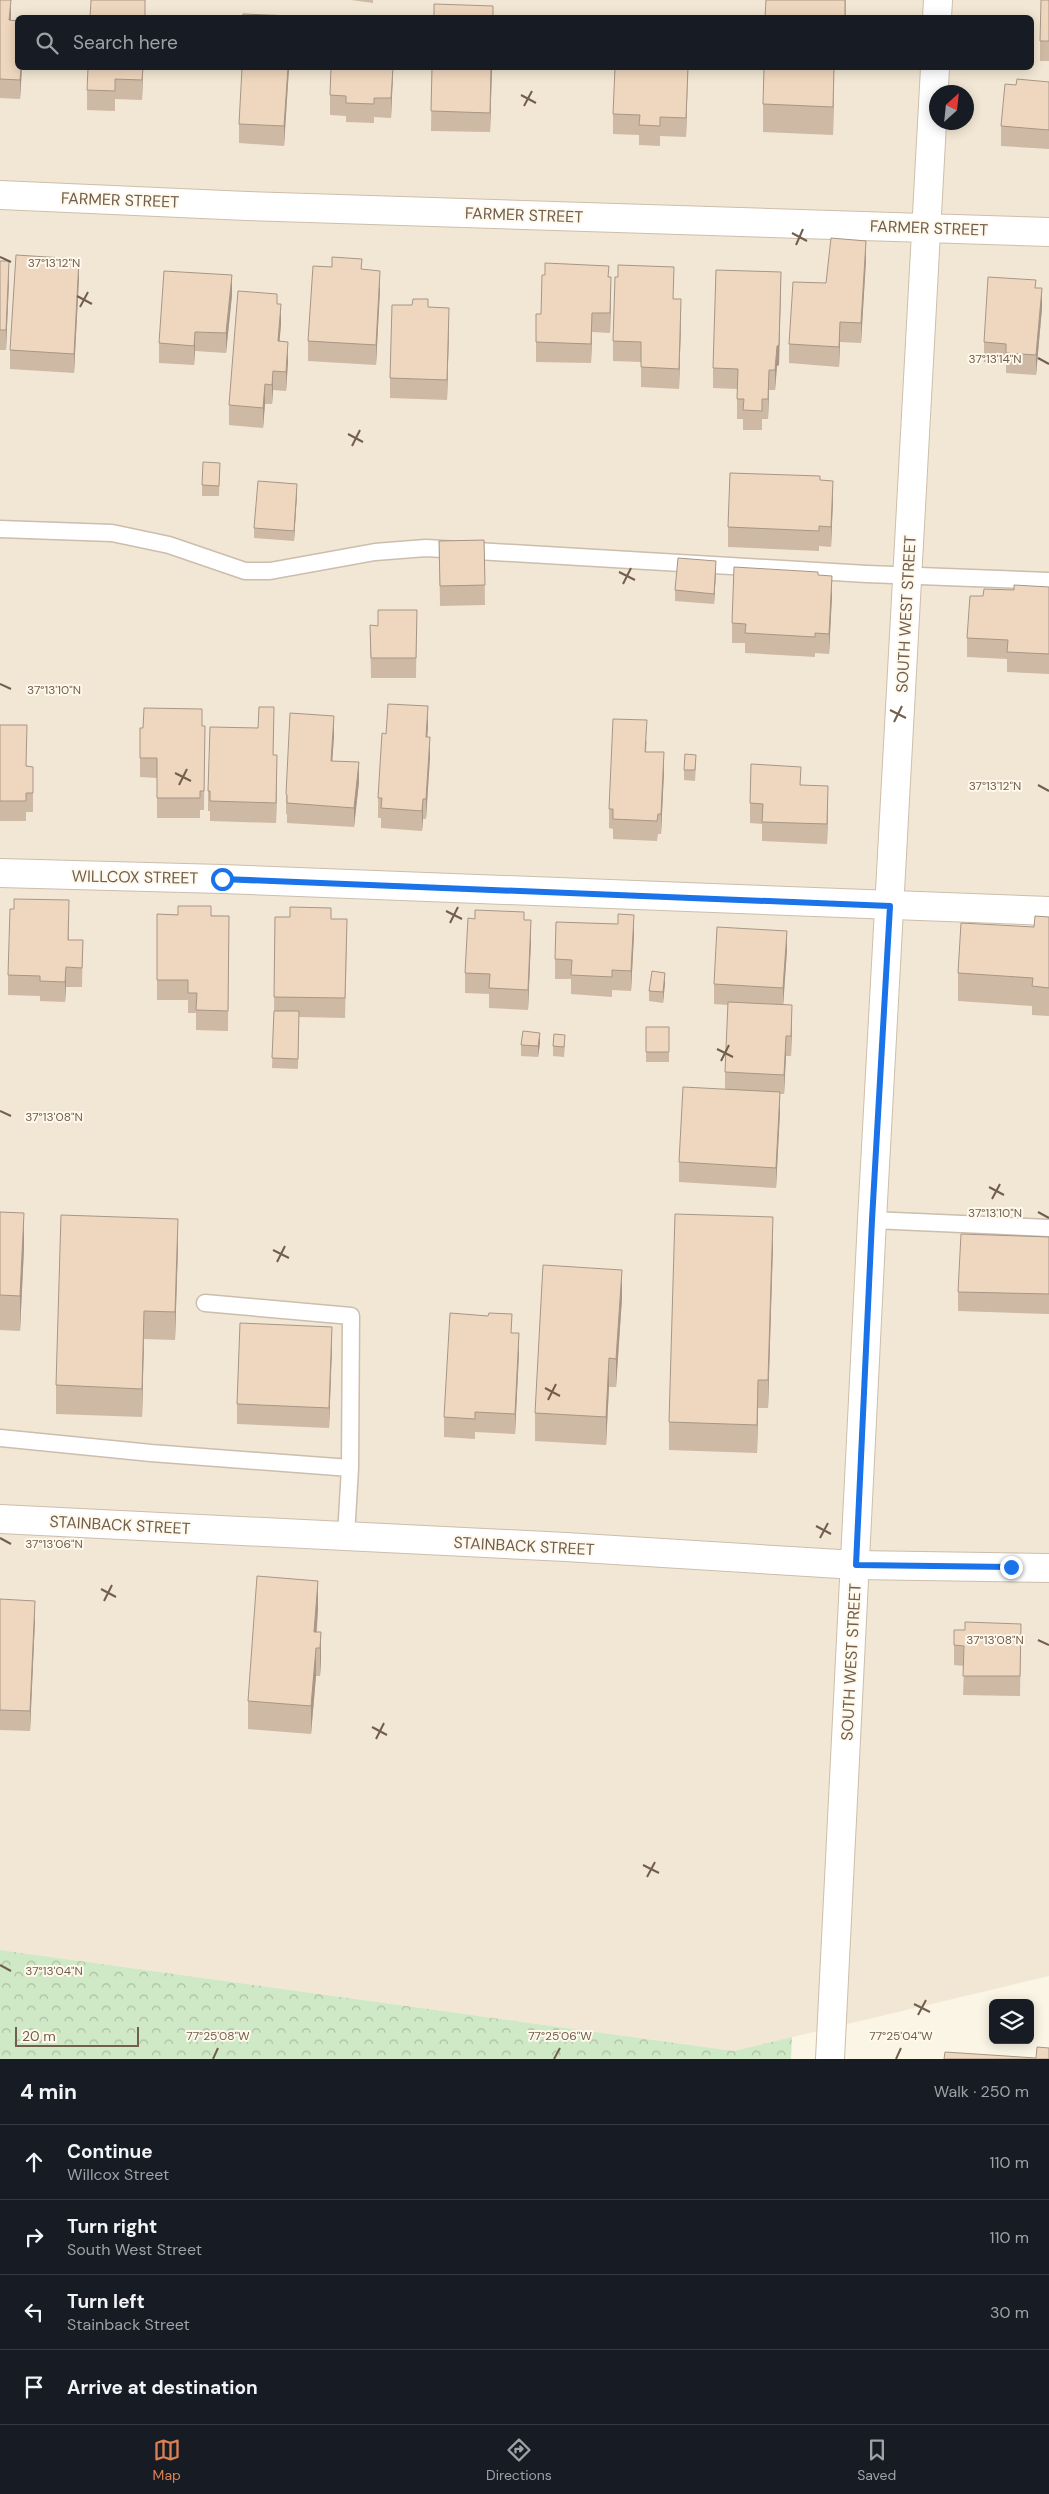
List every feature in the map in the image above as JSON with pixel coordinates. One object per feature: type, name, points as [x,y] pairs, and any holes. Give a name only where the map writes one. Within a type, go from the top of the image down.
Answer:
[{"type":"street","points":[[937,15],[938,0]]},
{"type":"street","name":"SOUTH WEST STREET","points":[[830,2059],[872,1220],[935,70]]},
{"type":"street","name":"FARMER STREET","points":[[0,195],[258,206],[1049,232]]},
{"type":"street","name":"WILLCOX STREET","points":[[0,874],[222,879],[1049,911]]},
{"type":"street","name":"STAINBACK STREET","points":[[0,1519],[346,1536],[856,1565],[1049,1568]]},
{"type":"lane","points":[[0,529],[112,533],[168,545],[245,571],[270,571],[375,552],[426,548],[1049,580]]},
{"type":"lane","points":[[872,1220],[1049,1228]]},
{"type":"lane","points":[[205,1303],[351,1316],[350,1468],[346,1536]]},
{"type":"lane","points":[[0,1438],[151,1453],[350,1468]]},
{"type":"shaded area","points":[[0,0],[1049,0],[1049,1976],[734,2051],[0,1950]]},
{"type":"green space","points":[[0,1950],[734,2051],[792,2037],[791,2059],[0,2059]]},
{"type":"building","points":[[0,0],[11,0],[9,20],[15,21],[15,70],[21,70],[20,80],[0,79]]},
{"type":"building","points":[[91,0],[145,0],[145,15],[90,15]]},
{"type":"building","points":[[766,0],[845,0],[845,15],[765,15]]},
{"type":"building","points":[[1041,0],[1049,0],[1049,41],[1040,41]]},
{"type":"building","points":[[434,4],[493,6],[493,15],[434,15]]},
{"type":"building","points":[[88,70],[143,70],[142,80],[115,79],[115,91],[87,90]]},
{"type":"building","points":[[242,70],[288,70],[284,126],[239,124]]},
{"type":"building","points":[[331,70],[393,70],[391,98],[374,98],[374,104],[346,103],[346,96],[330,95]]},
{"type":"building","points":[[432,70],[491,70],[490,113],[431,111]]},
{"type":"building","points":[[615,70],[688,70],[686,118],[660,117],[660,126],[639,125],[640,115],[613,114]]},
{"type":"building","points":[[764,70],[834,70],[833,107],[763,104]]},
{"type":"building","points":[[1017,79],[1049,82],[1049,130],[1001,126],[1005,84],[1016,85]]},
{"type":"building","points":[[831,238],[866,241],[861,323],[840,322],[839,347],[789,344],[793,282],[826,283]]},
{"type":"building","points":[[16,255],[79,259],[74,354],[10,350]]},
{"type":"building","points":[[332,257],[362,259],[361,269],[380,271],[376,345],[308,341],[313,266],[332,267]]},
{"type":"building","points":[[0,261],[9,261],[6,330],[0,330]]},
{"type":"building","points":[[545,263],[609,266],[608,277],[611,277],[610,313],[592,313],[591,344],[536,342],[536,314],[541,314],[542,275],[545,275]]},
{"type":"building","points":[[618,265],[674,267],[673,299],[681,299],[679,369],[641,367],[641,342],[613,341],[615,277],[618,277]]},
{"type":"building","points":[[716,270],[781,272],[779,345],[777,346],[775,370],[769,370],[768,399],[762,399],[762,411],[743,410],[744,399],[737,399],[738,369],[713,368]]},
{"type":"building","points":[[164,271],[232,275],[226,333],[195,332],[194,346],[159,343]]},
{"type":"building","points":[[988,277],[1036,280],[1035,288],[1042,288],[1036,355],[1006,353],[1006,344],[984,342]]},
{"type":"building","points":[[238,291],[277,294],[277,304],[281,304],[278,341],[288,342],[286,372],[273,371],[272,385],[265,384],[263,408],[229,405]]},
{"type":"building","points":[[413,299],[428,299],[428,307],[449,308],[447,380],[390,378],[392,305],[412,305]]},
{"type":"building","points":[[203,462],[220,463],[219,486],[202,485]]},
{"type":"building","points":[[730,473],[820,476],[820,480],[833,481],[831,527],[819,526],[819,531],[728,527]]},
{"type":"building","points":[[258,481],[297,484],[294,531],[254,528]]},
{"type":"building","points":[[484,540],[485,585],[440,586],[439,541]]},
{"type":"building","points":[[678,558],[716,561],[714,594],[675,590]]},
{"type":"building","points":[[734,567],[818,572],[818,575],[832,576],[829,634],[815,633],[815,637],[745,633],[746,624],[732,623]]},
{"type":"building","points":[[1014,585],[1049,587],[1049,654],[1007,652],[1008,640],[967,638],[970,596],[983,596],[984,589],[1014,590]]},
{"type":"building","points":[[378,610],[417,610],[416,658],[371,658],[370,625],[378,626]]},
{"type":"building","points":[[388,704],[428,706],[426,737],[430,737],[426,799],[423,799],[422,811],[381,808],[382,798],[378,798],[382,733],[386,734]]},
{"type":"building","points":[[259,707],[274,707],[273,755],[277,755],[276,803],[210,801],[210,791],[208,791],[210,727],[258,728]]},
{"type":"building","points":[[144,708],[202,709],[202,726],[205,726],[204,791],[200,791],[200,798],[157,798],[157,758],[140,758],[140,728],[143,728]]},
{"type":"building","points":[[290,713],[334,716],[331,761],[359,762],[354,808],[287,803]]},
{"type":"building","points":[[613,719],[647,720],[645,752],[664,752],[661,814],[658,814],[657,821],[613,819],[613,809],[609,809]]},
{"type":"building","points":[[0,725],[27,725],[26,766],[33,767],[33,793],[26,793],[26,801],[0,801]]},
{"type":"building","points":[[685,754],[696,755],[695,770],[684,770]]},
{"type":"building","points":[[751,764],[801,767],[800,785],[828,786],[827,824],[762,822],[763,804],[750,803]]},
{"type":"building","points":[[14,899],[69,900],[68,940],[83,940],[82,968],[66,967],[65,982],[40,981],[40,976],[8,975],[10,909],[14,909]]},
{"type":"building","points":[[178,906],[211,906],[211,916],[229,916],[228,1011],[196,1010],[197,993],[188,993],[188,980],[157,980],[157,914],[178,915]]},
{"type":"building","points":[[290,907],[331,908],[331,919],[347,919],[345,998],[274,997],[275,917],[290,917]]},
{"type":"building","points":[[475,910],[524,912],[524,920],[531,920],[528,990],[489,988],[490,974],[465,973],[468,918],[475,919]]},
{"type":"building","points":[[618,914],[634,915],[631,971],[612,970],[612,977],[571,975],[572,960],[555,959],[556,922],[618,924]]},
{"type":"building","points":[[1035,916],[1049,917],[1049,988],[1032,986],[1033,978],[958,973],[961,923],[1034,927]]},
{"type":"building","points":[[717,927],[787,931],[783,988],[714,984]]},
{"type":"building","points":[[652,971],[665,973],[663,992],[649,991]]},
{"type":"building","points":[[728,1002],[792,1005],[791,1036],[786,1036],[784,1075],[725,1072]]},
{"type":"building","points":[[274,1011],[299,1011],[298,1059],[272,1058]]},
{"type":"building","points":[[646,1027],[669,1027],[669,1052],[646,1052]]},
{"type":"building","points":[[523,1031],[540,1033],[538,1046],[521,1045]]},
{"type":"building","points":[[554,1034],[565,1035],[564,1047],[553,1046]]},
{"type":"building","points":[[683,1087],[780,1092],[776,1168],[679,1162]]},
{"type":"building","points":[[0,1212],[24,1213],[20,1296],[0,1295]]},
{"type":"building","points":[[675,1214],[773,1217],[768,1380],[758,1380],[757,1425],[669,1422]]},
{"type":"building","points":[[61,1215],[178,1219],[175,1312],[144,1311],[142,1389],[56,1385]]},
{"type":"building","points":[[961,1234],[1049,1237],[1049,1294],[958,1292]]},
{"type":"building","points":[[543,1265],[622,1270],[616,1359],[609,1358],[606,1417],[535,1413]]},
{"type":"building","points":[[450,1313],[488,1316],[489,1313],[512,1314],[511,1333],[519,1333],[515,1414],[475,1412],[475,1419],[444,1417]]},
{"type":"building","points":[[240,1323],[332,1327],[329,1408],[237,1404]]},
{"type":"building","points":[[257,1576],[318,1581],[314,1632],[321,1632],[320,1648],[316,1648],[311,1706],[248,1701]]},
{"type":"building","points":[[0,1599],[35,1601],[30,1711],[0,1710]]},
{"type":"building","points":[[965,1622],[1021,1624],[1020,1676],[963,1676],[964,1646],[954,1645],[954,1630],[965,1630]]},
{"type":"building","points":[[1037,2047],[1049,2048],[1049,2059],[944,2059],[945,2052],[1036,2058]]},
{"type":"route","points":[[222,879],[890,906],[872,1220],[856,1565],[1011,1567]]}]
